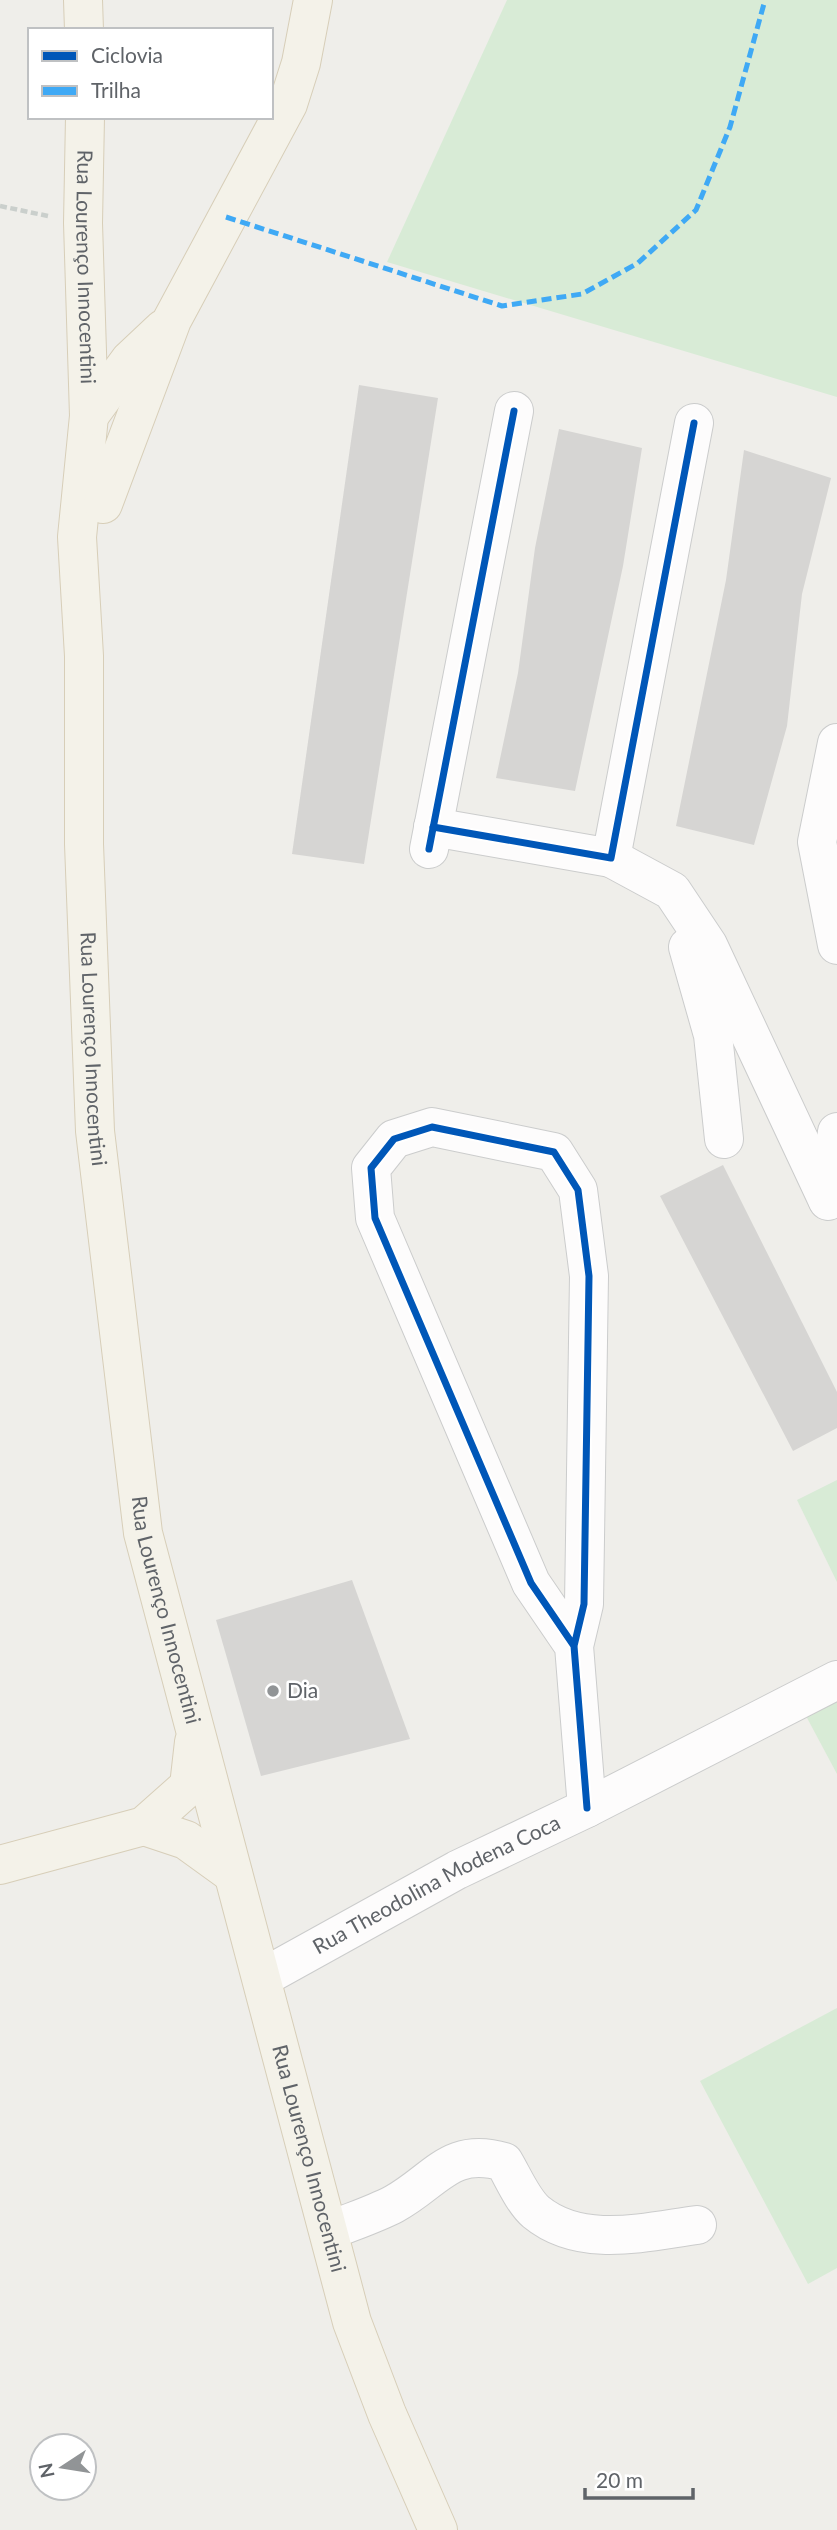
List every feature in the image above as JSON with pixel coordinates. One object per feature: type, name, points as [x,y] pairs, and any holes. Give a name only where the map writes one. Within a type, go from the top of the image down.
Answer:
[{"type":"main road","points":[[83,0],[84,28]]},
{"type":"main road","points":[[103,504],[172,320],[288,104],[301,63],[313,0]]},
{"type":"main road","name":"Rua Lourenço Innocentini","points":[[85,119],[83,223],[89,416],[77,537],[84,656],[84,844],[95,1131],[135,1446],[143,1533],[352,2322],[429,2521]]},
{"type":"main road","points":[[89,416],[130,360],[172,320]]},
{"type":"main road","name":"Rua Lourenço Innocentini","points":[[84,656],[98,579],[103,504],[102,472],[89,416]]},
{"type":"main road","points":[[0,1865],[144,1826],[189,1786],[195,1734]]},
{"type":"main road","points":[[144,1826],[186,1840],[233,1874]]},
{"type":"street","points":[[514,411],[431,838],[611,858],[672,891],[708,945],[832,1209]]},
{"type":"street","points":[[611,858],[694,423]]},
{"type":"street","points":[[837,743],[817,842],[837,944]]},
{"type":"street","points":[[672,891],[713,1035],[724,1139]]},
{"type":"street","points":[[574,1646],[531,1583],[375,1219],[371,1168],[394,1139],[432,1127],[554,1152],[578,1190],[589,1276],[584,1604],[574,1646],[587,1808]]},
{"type":"street","points":[[832,1209],[837,1132]]},
{"type":"street","name":"Rua Theodolina Modena Coca","points":[[262,1978],[457,1870],[587,1808],[837,1680]]},
{"type":"street","points":[[328,2231],[394,2204],[454,2162],[481,2155],[503,2162],[534,2211],[569,2232],[624,2235],[697,2225]]},
{"type":"path","points":[[0,206],[83,223]]},
{"type":"green space","points":[[507,0],[837,0],[837,397],[387,262]]},
{"type":"green space","points":[[837,1480],[837,1582],[797,1500]]},
{"type":"green space","points":[[837,1681],[837,1774],[798,1701]]},
{"type":"green space","points":[[837,2008],[837,2268],[808,2284],[700,2081]]},
{"type":"building","points":[[359,385],[438,398],[364,864],[292,854]]},
{"type":"building","points":[[559,429],[642,448],[623,566],[575,791],[496,778],[518,673],[535,548]]},
{"type":"building","points":[[744,450],[831,478],[802,594],[787,726],[754,845],[676,826],[726,580]]},
{"type":"building","points":[[723,1165],[837,1392],[837,1428],[793,1451],[660,1196]]},
{"type":"building","points":[[352,1580],[410,1739],[261,1776],[216,1620]]},
{"type":"marked path","points":[[226,217],[502,306],[582,294],[638,263],[696,210],[730,127],[765,0]]},
{"type":"cycle path","points":[[429,849],[514,411]]},
{"type":"cycle path","points":[[433,827],[611,858],[694,423]]},
{"type":"cycle path","points":[[574,1646],[531,1583],[375,1218],[371,1168],[394,1139],[432,1127],[554,1152],[578,1190],[589,1276],[584,1604],[574,1646],[587,1808]]},
{"type":"place","name":"Dia","points":[[273,1691]]}]
